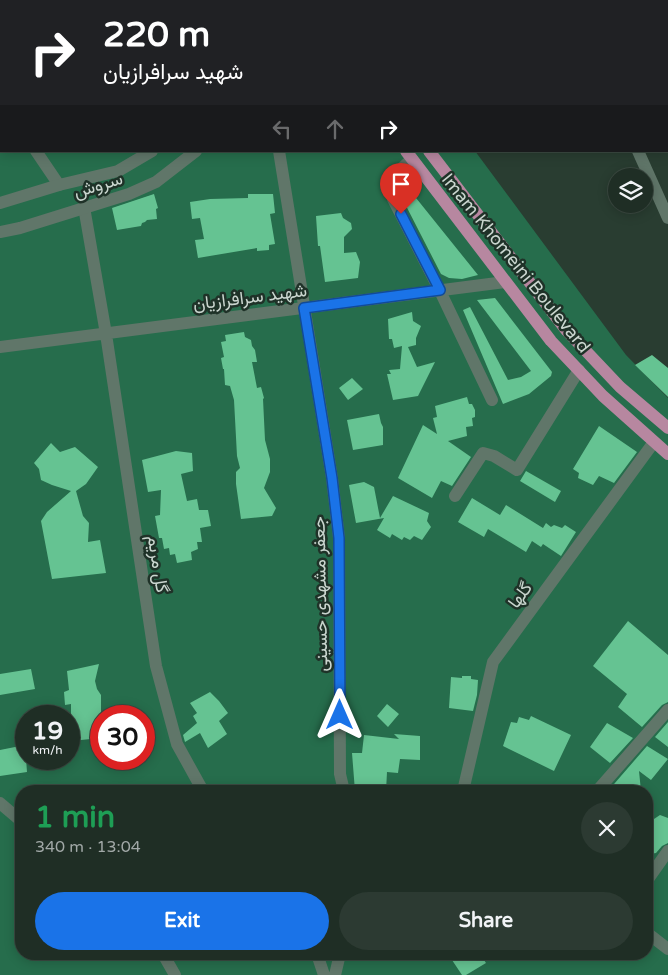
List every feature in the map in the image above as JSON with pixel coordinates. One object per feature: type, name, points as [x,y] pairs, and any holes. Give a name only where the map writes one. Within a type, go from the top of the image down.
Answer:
[{"type":"main road","name":"Imam Khomeini Boulevard","points":[[431,152],[567,331],[620,386],[668,428]]},
{"type":"main road","name":"Imam Khomeini Boulevard","points":[[409,155],[551,341],[603,396],[668,454]]},
{"type":"street","points":[[37,152],[59,185]]},
{"type":"street","name":"سروش","points":[[0,203],[59,185],[118,171],[150,152]]},
{"type":"street","name":"سروش","points":[[0,232],[20,228],[129,194],[156,182],[195,152]]},
{"type":"street","name":"جعفر مشهدی حسینی","points":[[279,152],[332,478],[339,538],[340,774],[343,785]]},
{"type":"street","points":[[638,152],[668,218]]},
{"type":"street","points":[[409,155],[395,176],[391,186],[393,199],[440,290],[492,400]]},
{"type":"street","name":"گل مریم","points":[[84,207],[106,334],[156,666],[177,744],[200,785]]},
{"type":"street","name":"شهید سرافرازیان","points":[[0,347],[505,282]]},
{"type":"street","points":[[455,496],[483,453],[494,456],[517,470],[579,370]]},
{"type":"street","name":"گلها","points":[[464,785],[493,662],[654,442]]},
{"type":"street","points":[[602,785],[668,710]]},
{"type":"street","points":[[0,803],[15,817]]},
{"type":"street","points":[[653,872],[668,851]]},
{"type":"street","points":[[653,937],[668,949]]},
{"type":"street","points":[[166,960],[175,975]]},
{"type":"street","points":[[319,960],[324,975]]},
{"type":"street","points":[[334,975],[338,960]]},
{"type":"green space","points":[[0,152],[476,152],[626,355],[668,398],[668,975],[0,975]]},
{"type":"building","points":[[404,183],[478,275],[462,279],[449,278],[441,274],[401,196],[400,186]]},
{"type":"building","points":[[154,194],[158,208],[156,209],[157,219],[147,220],[141,226],[117,230],[112,208]]},
{"type":"building","points":[[248,194],[273,194],[275,213],[270,214],[275,244],[269,245],[269,250],[257,251],[257,248],[198,258],[195,240],[204,239],[200,218],[192,219],[190,202],[210,199],[248,198]]},
{"type":"building","points":[[341,213],[343,218],[351,223],[352,229],[344,237],[344,253],[356,252],[360,262],[358,278],[325,282],[320,246],[318,246],[316,216]]},
{"type":"building","points":[[495,298],[552,372],[551,376],[529,394],[503,404],[463,310],[470,307],[508,380],[521,377],[531,371],[477,300]]},
{"type":"building","points":[[412,312],[413,321],[421,326],[416,338],[416,345],[408,347],[417,367],[435,362],[418,396],[393,400],[387,374],[391,374],[389,370],[400,369],[402,346],[394,348],[392,339],[389,339],[388,319]]},
{"type":"building","points":[[244,332],[245,337],[251,340],[255,350],[257,362],[252,362],[257,388],[261,387],[264,398],[265,440],[270,459],[270,472],[264,488],[276,508],[272,516],[241,519],[236,484],[236,472],[240,468],[237,456],[234,400],[230,386],[225,385],[221,358],[224,357],[221,342],[226,341],[225,335]]},
{"type":"building","points":[[652,355],[668,368],[668,397],[635,365]]},
{"type":"building","points":[[352,378],[363,389],[348,400],[339,388]]},
{"type":"building","points":[[467,397],[469,404],[472,404],[475,410],[475,417],[472,418],[473,426],[466,427],[467,436],[448,441],[471,457],[452,486],[441,481],[432,498],[398,478],[423,425],[437,434],[433,418],[437,417],[435,406]]},
{"type":"building","points":[[379,414],[383,427],[383,445],[353,450],[347,420]]},
{"type":"building","points":[[599,426],[637,452],[614,483],[599,476],[593,485],[578,478],[579,473],[573,469]]},
{"type":"building","points":[[51,443],[60,452],[75,447],[98,467],[86,484],[76,491],[83,516],[89,523],[88,542],[100,540],[106,573],[52,579],[41,521],[47,512],[71,491],[41,480],[39,469],[34,463]]},
{"type":"building","points":[[176,451],[192,453],[193,471],[181,474],[187,501],[197,499],[199,510],[208,510],[211,526],[200,528],[202,542],[197,542],[198,549],[191,552],[192,560],[177,563],[175,554],[170,555],[169,548],[164,549],[162,538],[159,538],[155,516],[160,515],[161,490],[148,492],[142,460]]},
{"type":"building","points":[[526,471],[561,491],[555,502],[520,481]]},
{"type":"building","points":[[364,482],[374,487],[380,518],[393,496],[429,513],[427,521],[431,527],[422,540],[414,536],[410,540],[404,537],[402,540],[392,534],[390,538],[377,530],[384,518],[356,523],[349,485]]},
{"type":"building","points":[[472,498],[500,515],[506,505],[543,528],[546,523],[551,527],[554,525],[562,528],[565,525],[576,532],[561,556],[543,544],[541,547],[532,541],[526,552],[488,529],[484,537],[458,522]]},
{"type":"building","points":[[628,621],[668,655],[668,702],[662,705],[642,727],[618,707],[627,694],[593,666]]},
{"type":"building","points":[[99,664],[95,681],[101,695],[101,705],[90,705],[90,739],[80,740],[80,705],[65,705],[64,692],[69,690],[67,671]]},
{"type":"building","points":[[31,669],[35,689],[0,695],[0,674]]},
{"type":"building","points":[[462,676],[471,676],[471,679],[478,680],[473,711],[449,708],[451,677],[462,678]]},
{"type":"building","points":[[210,692],[228,713],[219,721],[227,734],[208,748],[200,733],[185,742],[183,735],[197,723],[193,716],[197,713],[190,703]]},
{"type":"building","points":[[387,704],[399,714],[388,727],[377,716]]},
{"type":"building","points":[[531,716],[571,735],[554,771],[503,746],[511,722],[517,723],[519,717],[529,720]]},
{"type":"building","points":[[668,722],[668,747],[655,737]]},
{"type":"building","points":[[607,723],[633,738],[610,763],[590,747]]},
{"type":"building","points":[[394,734],[420,736],[420,760],[400,759],[398,773],[387,772],[386,785],[355,785],[352,753],[362,753],[364,735],[399,739]]},
{"type":"building","points":[[647,746],[668,759],[651,780],[639,771],[640,785],[613,785]]},
{"type":"building","points":[[15,747],[15,770],[27,770],[27,772],[0,776],[0,750]]},
{"type":"building","points":[[660,815],[668,818],[668,843],[653,854],[653,819]]},
{"type":"building","points":[[452,960],[484,960],[486,963],[466,975],[462,975]]},
{"type":"route","points":[[340,715],[339,538],[332,478],[304,308],[440,290],[401,214]]}]
